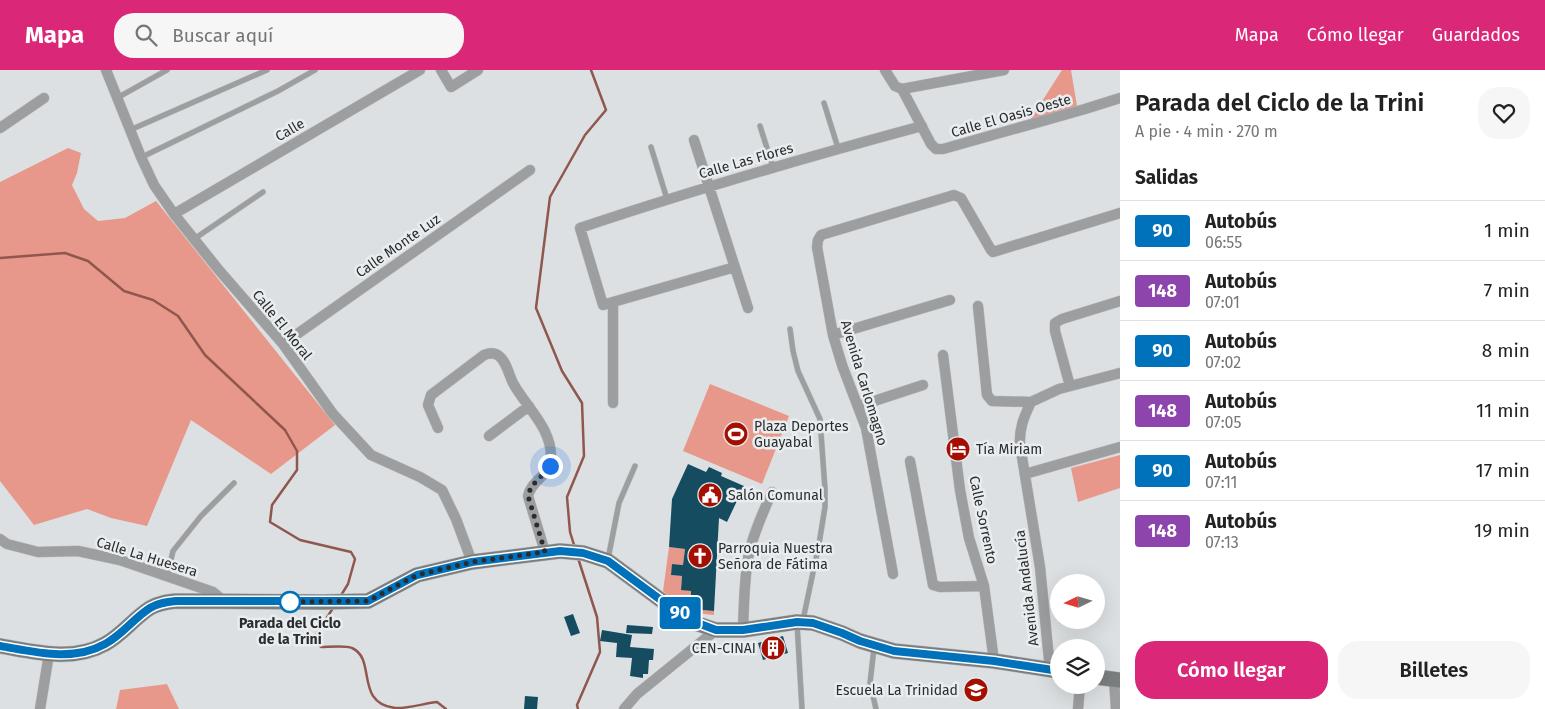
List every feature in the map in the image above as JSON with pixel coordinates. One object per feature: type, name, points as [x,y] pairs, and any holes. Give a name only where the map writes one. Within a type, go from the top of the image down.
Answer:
[{"type":"main road","points":[[0,646],[49,654],[72,654],[90,651],[107,644],[151,607],[162,603],[176,601],[368,601],[417,575],[472,562],[553,552],[583,553],[608,561],[673,609],[695,622],[716,630],[743,630],[813,623],[894,651],[994,661],[1050,669]]},
{"type":"street","name":"Calle El Moral","points":[[106,70],[141,158],[154,184],[174,214],[218,269],[283,344],[333,414],[371,455],[420,477],[442,490],[456,519],[472,562]]},
{"type":"street","name":"Calle","points":[[174,214],[420,70]]},
{"type":"street","points":[[441,70],[451,86],[478,70]]},
{"type":"street","name":"Calle El Oasis Oeste","points":[[885,70],[895,86],[902,89],[931,144],[936,149],[943,149],[1085,110],[1120,98]]},
{"type":"street","points":[[902,89],[1004,70]]},
{"type":"street","points":[[0,128],[44,98]]},
{"type":"street","name":"Calle Las Flores","points":[[613,302],[603,305],[580,228],[667,198],[838,148],[922,126]]},
{"type":"street","points":[[694,140],[748,308]]},
{"type":"street","name":"Calle Monte Luz","points":[[283,344],[530,170]]},
{"type":"street","name":"Avenida Carlomagno","points":[[893,574],[866,428],[842,364],[834,335],[817,247],[821,235],[954,195],[961,198],[990,250],[997,252],[1120,213]]},
{"type":"street","points":[[612,403],[613,302],[735,267]]},
{"type":"street","points":[[834,335],[950,300]]},
{"type":"street","points":[[1070,386],[1054,331],[1055,323],[1062,318],[1120,301]]},
{"type":"street","points":[[978,306],[988,395],[992,401],[1031,402],[1059,389],[1120,373]]},
{"type":"street","points":[[438,428],[428,405],[431,394],[484,355],[490,353],[497,354],[501,358],[513,384],[542,425],[548,439],[552,459],[550,466],[529,490],[528,496],[540,536],[553,552]]},
{"type":"street","name":"Calle Sorrento","points":[[943,356],[960,490],[969,538],[984,586],[994,661]]},
{"type":"street","points":[[859,406],[923,385]]},
{"type":"street","name":"Avenida Andalucía","points":[[1031,402],[1022,420],[1020,432],[1050,641]]},
{"type":"street","points":[[489,436],[529,406]]},
{"type":"street","points":[[1025,474],[1120,447]]},
{"type":"street","points":[[910,461],[933,585],[940,587],[984,586]]},
{"type":"street","points":[[743,630],[745,585],[749,553],[757,527],[772,492]]},
{"type":"street","name":"Calle La Huesera","points":[[0,538],[7,544],[38,552],[78,551],[120,560],[167,578],[212,592],[224,601]]},
{"type":"street","points":[[624,709],[637,694],[716,630]]},
{"type":"street","points":[[40,709],[49,654]]},
{"type":"street","points":[[1116,709],[1117,680]]},
{"type":"street","points":[[1078,709],[1079,694]]},
{"type":"lane","points":[[117,98],[167,70]]},
{"type":"lane","points":[[130,130],[267,70]]},
{"type":"lane","points":[[141,158],[315,70]]},
{"type":"lane","points":[[824,103],[838,148]]},
{"type":"lane","points":[[760,126],[773,168]]},
{"type":"lane","points":[[651,147],[667,198]]},
{"type":"lane","points":[[194,239],[263,192]]},
{"type":"lane","points":[[790,329],[798,371],[820,419],[826,489],[826,507],[819,544],[799,623],[802,709]]},
{"type":"lane","points":[[608,561],[619,503],[635,466]]},
{"type":"lane","points":[[167,578],[174,551],[201,516],[234,482]]},
{"type":"lane","points":[[875,646],[870,683],[876,709]]},
{"type":"shaded area","points":[[1062,70],[1071,70],[1077,106],[1030,120]]},
{"type":"shaded area","points":[[68,148],[81,153],[77,173],[72,185],[84,209],[98,221],[125,218],[156,201],[335,425],[271,474],[191,420],[147,526],[111,518],[87,509],[34,525],[0,481],[0,182]]},
{"type":"shaded area","name":"Plaza Deportes Guayabal","points":[[710,384],[789,416],[762,484],[683,451]]},
{"type":"shaded area","points":[[1120,455],[1120,488],[1078,502],[1071,468]]},
{"type":"shaded area","points":[[669,547],[685,549],[683,565],[673,564],[671,575],[682,576],[681,589],[691,591],[691,609],[714,611],[714,615],[685,612],[663,591]]},
{"type":"shaded area","points":[[167,684],[179,709],[116,709],[120,690]]},
{"type":"building","points":[[688,464],[706,472],[709,467],[722,473],[721,476],[744,486],[727,522],[719,518],[714,611],[691,609],[691,591],[681,590],[682,576],[671,575],[672,564],[683,565],[685,549],[669,547],[672,499]]},
{"type":"building","points":[[573,614],[580,633],[571,636],[564,617]]},
{"type":"building","points":[[627,625],[653,627],[652,634],[626,633]]},
{"type":"building","points":[[602,630],[632,635],[630,647],[654,649],[653,660],[649,660],[648,674],[643,674],[643,678],[630,676],[632,658],[616,657],[617,643],[600,641]]},
{"type":"building","name":"CEN-CINAI","points":[[783,636],[788,653],[763,660],[758,643]]},
{"type":"building","points":[[525,696],[538,697],[537,709],[524,709]]},
{"type":"waterway","points":[[575,548],[570,532],[567,497],[584,456],[582,403],[562,371],[536,308],[550,197],[585,135],[606,110],[591,70]]},
{"type":"waterway","points":[[0,258],[65,253],[88,261],[124,291],[153,300],[178,316],[205,355],[285,430],[297,451],[297,470],[272,505],[270,522],[300,540],[351,552],[355,559],[348,584],[340,597]]},
{"type":"waterway","points":[[578,558],[597,617],[600,652],[577,705],[578,709]]},
{"type":"waterway","points":[[333,608],[314,638],[321,647],[349,647],[359,654],[364,661],[370,690],[374,698],[382,704],[395,708],[437,702],[446,709]]},
{"type":"bus line","name":"90","points":[[0,646],[49,654],[72,654],[90,651],[107,644],[151,607],[162,603],[176,601],[368,601],[417,575],[472,562],[560,551],[583,553],[608,561],[673,609],[695,622],[716,630],[743,630],[797,622],[813,623],[860,641],[894,651],[994,661],[1050,670]]},
{"type":"place","name":"Plaza Deportes Guayabal","points":[[736,434]]},
{"type":"place","name":"Tía Miriam","points":[[958,449]]},
{"type":"place","name":"Salón Comunal","points":[[710,495]]},
{"type":"place","name":"Parroquia Nuestra Señora de Fátima","points":[[700,556]]},
{"type":"place","name":"Parada del Ciclo de la Trini","points":[[290,602]]},
{"type":"place","name":"CEN-CINAI","points":[[773,648]]},
{"type":"place","name":"Escuela La Trinidad","points":[[976,690]]},
{"type":"route","points":[[290,602],[283,602],[368,601],[417,575],[472,562],[545,552],[528,496],[529,490],[550,466]]}]
